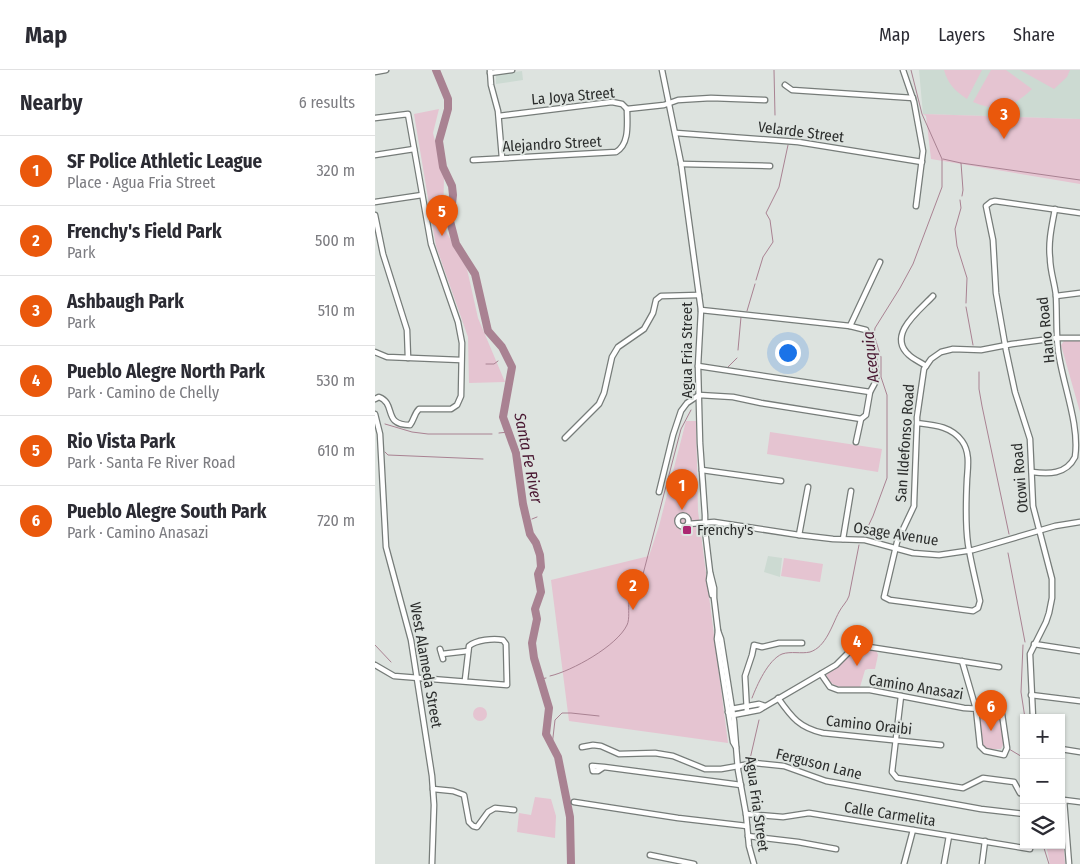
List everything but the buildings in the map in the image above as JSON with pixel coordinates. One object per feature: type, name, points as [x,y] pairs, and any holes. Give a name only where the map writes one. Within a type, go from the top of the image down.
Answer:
[{"type":"street","points":[[375,72],[386,70]]},
{"type":"street","points":[[502,158],[499,116],[490,72],[512,70]]},
{"type":"street","name":"Agua Fria Street","points":[[662,70],[676,133],[701,310],[698,366],[702,470],[710,588],[718,631],[717,639],[731,712],[733,742],[736,747],[748,836],[754,864]]},
{"type":"street","points":[[903,70],[913,98],[923,151],[916,206]]},
{"type":"street","points":[[785,85],[791,90],[913,98]]},
{"type":"street","name":"La Joya Street","points":[[499,116],[612,102],[622,104],[627,110],[678,100],[711,98],[765,100]]},
{"type":"street","name":"Alejandro Street","points":[[473,160],[616,152],[622,148],[626,136],[627,110]]},
{"type":"street","points":[[375,118],[408,114],[431,244],[459,327],[462,343],[461,396],[457,405],[451,409],[419,409],[415,412],[410,425],[401,425],[391,417],[387,404],[383,399],[379,397],[375,399]]},
{"type":"street","name":"Velarde Street","points":[[676,133],[798,142],[923,162]]},
{"type":"street","points":[[375,155],[414,149]]},
{"type":"street","points":[[681,164],[770,166]]},
{"type":"street","points":[[375,202],[422,194]]},
{"type":"street","name":"Otowi Road","points":[[1033,714],[1029,654],[1046,622],[1053,590],[1051,570],[1033,506],[1030,439],[1015,392],[1005,345],[996,293],[994,246],[986,210],[988,204],[995,201],[1055,209]]},
{"type":"street","points":[[1055,209],[1080,213]]},
{"type":"street","name":"Hano Road","points":[[1031,472],[1048,474],[1062,470],[1075,458],[1078,449],[1078,417],[1060,358],[1057,338],[1056,296],[1050,259],[1050,242],[1055,209]]},
{"type":"street","points":[[375,215],[383,254],[407,330],[408,358]]},
{"type":"street","points":[[850,326],[880,262]]},
{"type":"street","points":[[1056,296],[1080,293]]},
{"type":"street","points":[[565,438],[599,404],[604,393],[612,357],[618,347],[644,329],[653,313],[656,300],[661,296],[699,295]]},
{"type":"street","points":[[933,296],[907,324],[901,337],[906,352],[926,366],[934,357],[953,349],[981,350],[1057,338],[1080,338]]},
{"type":"street","points":[[659,492],[681,411],[687,403],[699,394],[733,397],[861,419],[867,415],[870,392],[876,381],[869,338],[864,328],[701,310]]},
{"type":"street","points":[[375,352],[385,357],[461,360]]},
{"type":"street","points":[[698,366],[870,392]]},
{"type":"street","name":"San Ildefonso Road","points":[[926,366],[921,381],[917,423],[914,506],[896,549],[884,592],[885,599],[971,612],[979,608]]},
{"type":"street","name":"West Alameda Street","points":[[375,414],[380,434],[387,547],[409,627],[433,789],[432,864]]},
{"type":"street","points":[[856,442],[861,419]]},
{"type":"street","points":[[917,423],[939,426],[949,430],[957,436],[965,447],[968,461],[966,509],[969,550],[980,601],[979,608],[985,610]]},
{"type":"street","points":[[702,470],[781,481]]},
{"type":"street","points":[[799,535],[807,487]]},
{"type":"street","points":[[843,539],[851,491]]},
{"type":"street","name":"Osage Avenue","points":[[688,524],[714,522],[799,535],[865,540],[913,553],[933,555],[969,550],[1061,524],[1080,522]]},
{"type":"street","points":[[375,665],[394,676],[465,680],[507,685],[505,644],[503,640],[497,638],[473,643],[469,646],[465,680]]},
{"type":"street","points":[[747,712],[745,676],[754,645],[762,647],[779,643],[802,643]]},
{"type":"street","points":[[1034,644],[1080,651]]},
{"type":"street","points":[[731,712],[759,710],[836,666],[854,647],[869,647],[999,667]]},
{"type":"street","points":[[442,654],[468,651]]},
{"type":"street","points":[[962,661],[976,709]]},
{"type":"street","name":"Camino Anasazi","points":[[821,674],[830,688],[838,690],[870,690],[976,709],[996,710],[1002,714],[1007,748],[1004,755],[985,751],[980,746],[976,709]]},
{"type":"street","points":[[1031,695],[1080,702]]},
{"type":"street","points":[[901,696],[892,772],[897,778],[963,788],[983,778],[1014,782],[1020,793]]},
{"type":"street","name":"Camino Oraibi","points":[[778,698],[794,719],[810,730],[823,733],[941,745]]},
{"type":"street","points":[[731,712],[747,706],[759,704],[765,706]]},
{"type":"street","name":"Ferguson Lane","points":[[582,747],[601,746],[619,754],[655,753],[673,756],[705,768],[721,769],[755,763],[784,766],[826,782],[981,809],[1020,814]]},
{"type":"street","points":[[1065,750],[1080,752]]},
{"type":"street","points":[[604,767],[741,785]]},
{"type":"street","points":[[433,789],[453,791],[464,795],[469,822],[473,826],[477,826],[488,812],[495,808],[514,810]]},
{"type":"street","points":[[1069,864],[1064,800],[1080,802]]},
{"type":"street","points":[[574,802],[678,818],[747,826]]},
{"type":"street","name":"Calle Carmelita","points":[[746,814],[783,817],[809,813],[1020,847]]},
{"type":"street","points":[[904,864],[913,830]]},
{"type":"street","points":[[748,836],[835,849]]},
{"type":"street","points":[[944,864],[949,836]]},
{"type":"street","points":[[982,864],[985,842]]},
{"type":"street","points":[[651,855],[694,864]]},
{"type":"shaded area","points":[[919,70],[1080,70],[1080,119],[923,114]]},
{"type":"shaded area","points":[[944,70],[982,70],[967,99],[952,87]]},
{"type":"shaded area","points":[[991,70],[1006,70],[1032,89],[1018,101],[1005,107],[990,107],[973,102]]},
{"type":"shaded area","points":[[1020,70],[1070,70],[1067,77],[1054,89]]},
{"type":"shaded area","points":[[522,71],[523,80],[496,84],[496,75]]},
{"type":"shaded area","points":[[439,109],[433,133],[444,177],[443,226],[467,269],[478,318],[505,382],[469,383],[468,337],[436,246],[414,114]]},
{"type":"shaded area","points":[[923,114],[1080,119],[1080,184],[931,159],[926,116]]},
{"type":"shaded area","points":[[1064,341],[1080,341],[1080,412],[1061,345]]},
{"type":"shaded area","points":[[686,421],[696,421],[698,511],[728,743],[569,721],[551,580],[649,556],[659,526]]},
{"type":"shaded area","points":[[770,432],[882,449],[878,472],[767,454]]},
{"type":"shaded area","points":[[768,556],[782,558],[780,577],[764,572]]},
{"type":"shaded area","points":[[784,558],[823,564],[820,582],[781,576]]},
{"type":"shaded area","points":[[860,649],[876,650],[878,655],[875,669],[865,670],[860,687],[841,687],[829,681],[826,677],[827,674],[842,663],[851,653]]},
{"type":"shaded area","points":[[477,707],[483,707],[487,714],[483,721],[477,721],[473,717],[473,711]]},
{"type":"shaded area","points":[[983,711],[994,712],[999,715],[1004,743],[1001,749],[987,749],[983,746],[979,717]]},
{"type":"shaded area","points":[[535,797],[551,799],[556,816],[555,838],[517,832],[519,813],[531,815]]},
{"type":"shaded area","points":[[1047,849],[1064,849],[1065,864],[1050,864]]},
{"type":"waterway","name":"Santa Fe River","points":[[436,70],[448,99],[448,109],[439,141],[443,167],[452,186],[453,195],[450,221],[456,244],[475,274],[488,331],[502,347],[512,367],[503,417],[516,453],[523,504],[530,534],[536,543],[540,555],[541,567],[538,574],[541,592],[535,609],[537,619],[532,643],[534,658],[549,708],[546,734],[558,757],[570,817],[571,864]]},
{"type":"waterway","points":[[774,70],[775,115]]},
{"type":"waterway","name":"Acequia","points":[[864,535],[887,478],[887,395],[881,377],[881,357],[874,335],[875,328],[913,264],[942,187],[942,159],[922,114],[911,70]]},
{"type":"waterway","points":[[756,280],[763,257],[773,242],[770,220],[766,213],[779,187],[788,145]]},
{"type":"waterway","points":[[943,159],[961,163],[962,196]]},
{"type":"waterway","points":[[961,163],[1080,180]]},
{"type":"waterway","points":[[960,200],[961,208],[955,229],[957,246],[967,278],[966,303]]},
{"type":"waterway","points":[[747,311],[755,284]]},
{"type":"waterway","points":[[966,307],[973,345]]},
{"type":"waterway","points":[[738,350],[741,317]]},
{"type":"waterway","points":[[728,367],[737,358]]},
{"type":"waterway","points":[[486,364],[494,364],[498,361]]},
{"type":"waterway","points":[[979,372],[982,406],[1009,534]]},
{"type":"waterway","points":[[550,676],[570,669],[604,649],[622,633],[627,625],[630,599],[642,578],[681,429],[691,410]]},
{"type":"waterway","points":[[385,424],[412,432],[428,434],[492,434]]},
{"type":"waterway","points":[[499,433],[509,432]]},
{"type":"waterway","points":[[385,452],[388,455],[483,459]]},
{"type":"waterway","points":[[532,519],[537,517]]},
{"type":"waterway","name":"Acequia","points":[[752,698],[764,673],[777,657],[785,653],[810,652],[824,641],[849,596],[859,545]]},
{"type":"waterway","points":[[1008,553],[1025,642]]},
{"type":"waterway","points":[[375,645],[391,662]]},
{"type":"waterway","points":[[1023,645],[1021,692],[1024,714]]},
{"type":"waterway","name":"Santa Fe River","points":[[541,679],[546,678]]},
{"type":"waterway","name":"Acequia","points":[[552,746],[555,720],[562,713],[599,716]]},
{"type":"waterway","points":[[750,759],[759,720]]},
{"type":"waterway","points":[[1009,749],[1020,756]]},
{"type":"waterway","points":[[1044,849],[1049,864]]},
{"type":"place","name":"Ashbaugh Park","points":[[1004,139]]},
{"type":"place","name":"Rio Vista Park","points":[[442,236]]},
{"type":"place","name":"SF Police Athletic League","points":[[682,510]]},
{"type":"place","name":"Frenchy's","points":[[687,530]]},
{"type":"place","name":"Frenchy's Field Park","points":[[633,610]]},
{"type":"place","name":"Pueblo Alegre North Park","points":[[857,666]]},
{"type":"place","name":"Pueblo Alegre South Park","points":[[991,731]]}]
